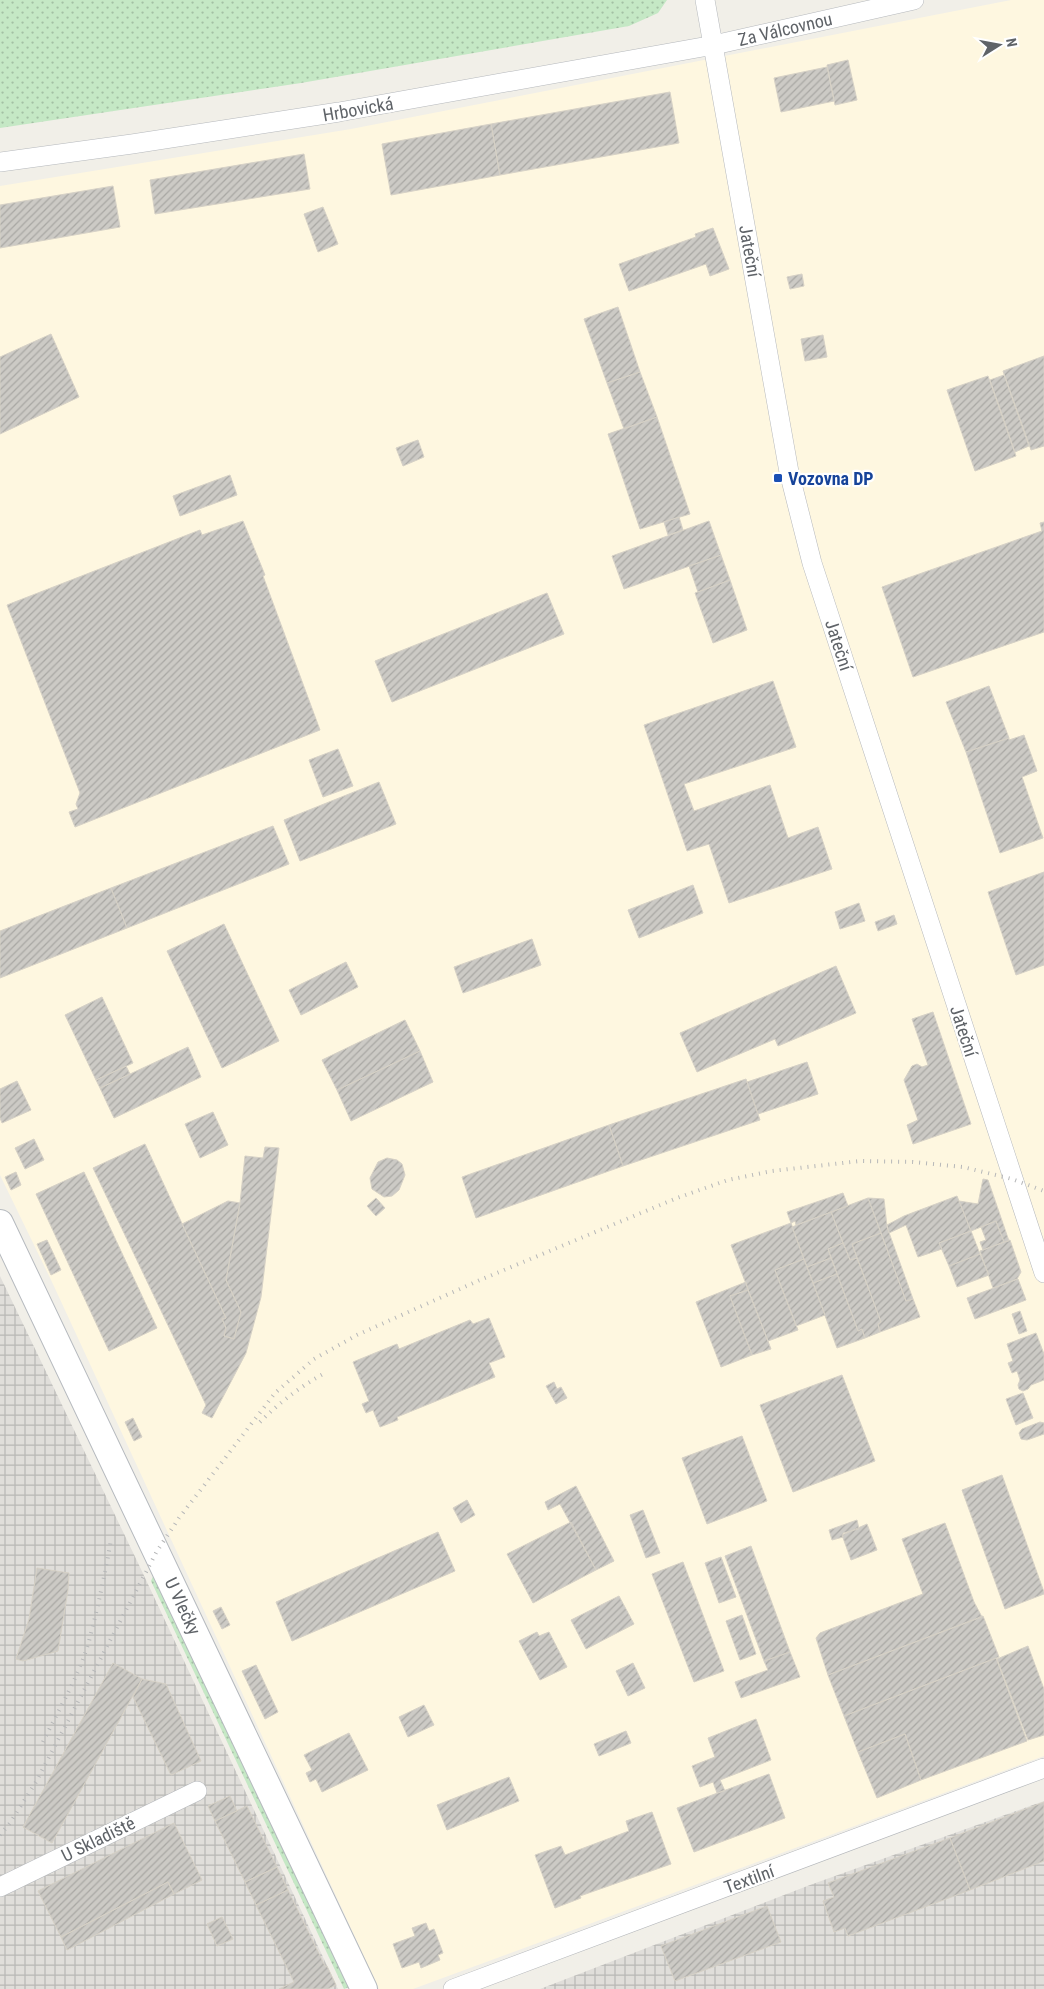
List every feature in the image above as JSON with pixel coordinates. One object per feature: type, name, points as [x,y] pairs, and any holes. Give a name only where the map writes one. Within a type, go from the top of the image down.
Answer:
[{"type":"street","name":"Jateční","points":[[706,0],[787,463],[812,563],[1044,1272]]},
{"type":"street","name":"Za Válcovnou","points":[[714,45],[914,0]]},
{"type":"street","name":"Hrbovická","points":[[0,162],[338,112],[714,45]]},
{"type":"street","name":"U Vlečky","points":[[0,1223],[364,1989]]},
{"type":"street","name":"Textilní","points":[[454,1989],[1044,1768]]},
{"type":"street","name":"U Skladiště","points":[[0,1887],[197,1791]]},
{"type":"shaded area","points":[[1011,0],[1044,0],[1044,1756],[413,1989],[379,1989],[52,1282],[0,1175],[0,186],[351,129]]},
{"type":"shaded area","points":[[0,1276],[139,1565],[338,1989],[0,1989]]},
{"type":"shaded area","points":[[1044,1801],[1044,1989],[540,1989],[810,1885]]},
{"type":"green space","points":[[0,0],[667,0],[658,13],[629,26],[301,83],[0,128]]},
{"type":"green space","points":[[154,1574],[349,1987],[344,1989],[151,1581]]},
{"type":"building","points":[[848,60],[857,100],[835,105],[827,65]]},
{"type":"building","points":[[827,67],[834,101],[781,112],[774,78]]},
{"type":"building","points":[[670,92],[679,143],[500,175],[491,124]]},
{"type":"building","points":[[491,124],[500,175],[391,195],[382,144]]},
{"type":"building","points":[[304,154],[310,189],[155,214],[150,180]]},
{"type":"building","points":[[113,186],[120,227],[0,248],[0,205]]},
{"type":"building","points":[[323,207],[338,244],[318,252],[304,214]]},
{"type":"building","points":[[713,228],[729,269],[710,276],[706,264],[629,291],[619,264],[696,237],[695,234]]},
{"type":"building","points":[[802,274],[804,286],[790,289],[787,277]]},
{"type":"building","points":[[618,307],[640,372],[607,383],[584,319]]},
{"type":"building","points":[[51,334],[79,397],[0,434],[0,357]]},
{"type":"building","points":[[823,335],[827,357],[805,361],[801,339]]},
{"type":"building","points":[[1044,356],[1044,446],[1031,450],[1003,371]]},
{"type":"building","points":[[640,372],[657,417],[624,429],[607,383]]},
{"type":"building","points":[[1004,375],[1029,446],[1015,452],[990,380]]},
{"type":"building","points":[[988,376],[1016,456],[975,471],[947,390]]},
{"type":"building","points":[[657,417],[690,514],[640,529],[608,434]]},
{"type":"building","points":[[418,440],[424,457],[403,466],[396,448]]},
{"type":"building","points":[[230,475],[237,495],[180,516],[173,496]]},
{"type":"building","points":[[679,517],[683,530],[668,535],[664,522]]},
{"type":"building","points":[[243,521],[265,575],[263,576],[320,730],[75,827],[69,812],[78,809],[76,804],[80,793],[7,605],[200,530],[202,535]]},
{"type":"building","points":[[709,521],[721,555],[624,589],[612,556]]},
{"type":"building","points":[[1044,522],[1044,632],[913,677],[882,587],[1042,531],[1040,523]]},
{"type":"building","points":[[721,555],[730,580],[698,592],[689,566]]},
{"type":"building","points":[[730,580],[747,630],[713,643],[695,593]]},
{"type":"building","points":[[547,593],[564,634],[392,702],[375,661]]},
{"type":"building","points":[[773,681],[796,747],[684,784],[694,811],[770,785],[788,838],[818,827],[832,869],[729,903],[709,844],[687,851],[644,725]]},
{"type":"building","points":[[989,686],[1009,738],[966,752],[946,702]]},
{"type":"building","points":[[1024,735],[1037,771],[1022,777],[1043,838],[1000,853],[966,752]]},
{"type":"building","points":[[338,749],[353,786],[323,797],[309,760]]},
{"type":"building","points":[[379,782],[396,824],[300,861],[284,820]]},
{"type":"building","points":[[273,826],[289,864],[127,928],[111,888]]},
{"type":"building","points":[[1044,872],[1044,965],[1016,975],[988,892]]},
{"type":"building","points":[[693,885],[703,913],[639,938],[628,910]]},
{"type":"building","points":[[111,888],[127,928],[0,978],[0,931]]},
{"type":"building","points":[[859,903],[865,921],[840,929],[835,912]]},
{"type":"building","points":[[894,915],[897,924],[878,931],[875,922]]},
{"type":"building","points":[[224,924],[279,1041],[222,1068],[167,951]]},
{"type":"building","points":[[532,939],[541,965],[463,993],[454,967]]},
{"type":"building","points":[[346,962],[358,987],[301,1015],[289,990]]},
{"type":"building","points":[[836,966],[856,1013],[778,1046],[775,1039],[697,1072],[680,1033]]},
{"type":"building","points":[[102,997],[133,1063],[96,1080],[65,1015]]},
{"type":"building","points":[[933,1012],[971,1124],[913,1144],[907,1125],[918,1120],[904,1080],[912,1066],[917,1064],[922,1067],[928,1065],[912,1019]]},
{"type":"building","points":[[405,1020],[420,1051],[337,1090],[322,1060]]},
{"type":"building","points":[[188,1047],[201,1077],[114,1118],[100,1088]]},
{"type":"building","points":[[420,1051],[433,1082],[351,1121],[337,1090]]},
{"type":"building","points":[[807,1062],[818,1094],[758,1114],[747,1082]]},
{"type":"building","points":[[126,1066],[130,1074],[100,1088],[96,1080]]},
{"type":"building","points":[[746,1079],[760,1120],[623,1166],[609,1125]]},
{"type":"building","points":[[17,1081],[31,1110],[2,1123],[0,1118],[0,1089]]},
{"type":"building","points":[[213,1112],[228,1145],[200,1158],[185,1124]]},
{"type":"building","points":[[609,1125],[623,1166],[476,1218],[462,1177]]},
{"type":"building","points":[[34,1139],[44,1160],[25,1169],[15,1148]]},
{"type":"building","points":[[145,1144],[226,1318],[222,1319],[226,1328],[224,1336],[234,1339],[241,1312],[226,1280],[240,1203],[245,1156],[263,1158],[265,1147],[279,1148],[261,1297],[246,1353],[212,1418],[202,1413],[206,1405],[93,1168]]},
{"type":"building","points":[[387,1158],[397,1160],[402,1164],[405,1175],[399,1190],[392,1196],[384,1197],[372,1189],[370,1178],[378,1162]]},
{"type":"building","points":[[16,1172],[21,1185],[11,1190],[5,1177]]},
{"type":"building","points":[[84,1172],[157,1328],[109,1351],[36,1194]]},
{"type":"building","points":[[983,1179],[988,1180],[1009,1241],[1004,1242],[996,1221],[971,1231],[959,1201],[978,1204]]},
{"type":"building","points":[[843,1193],[848,1206],[796,1225],[795,1221],[791,1223],[787,1212]]},
{"type":"building","points":[[957,1196],[971,1231],[939,1243],[942,1249],[918,1257],[906,1225],[889,1233],[887,1225],[904,1216]]},
{"type":"building","points":[[376,1198],[385,1208],[376,1216],[367,1206]]},
{"type":"building","points":[[868,1198],[881,1233],[852,1244],[857,1258],[850,1260],[831,1212]]},
{"type":"building","points":[[868,1198],[884,1199],[887,1227],[913,1299],[906,1301]]},
{"type":"building","points":[[228,1201],[240,1203],[226,1280],[241,1312],[234,1339],[224,1336],[226,1328],[222,1319],[226,1318],[182,1224]]},
{"type":"building","points":[[831,1212],[843,1243],[828,1249],[831,1258],[807,1267],[792,1227]]},
{"type":"building","points":[[996,1221],[1004,1242],[983,1250],[980,1242],[986,1240],[981,1227]]},
{"type":"building","points":[[791,1223],[804,1259],[775,1270],[798,1330],[768,1341],[731,1245]]},
{"type":"building","points":[[971,1231],[980,1254],[949,1266],[939,1243]]},
{"type":"building","points":[[881,1233],[906,1301],[913,1299],[920,1317],[880,1332],[878,1324],[881,1322],[852,1244]]},
{"type":"building","points":[[47,1240],[61,1270],[51,1275],[37,1244]]},
{"type":"building","points":[[1010,1240],[1021,1272],[1017,1279],[993,1288],[980,1251]]},
{"type":"building","points":[[843,1243],[850,1260],[857,1258],[881,1322],[878,1324],[880,1332],[865,1338],[862,1329],[858,1331],[828,1249]]},
{"type":"building","points":[[980,1254],[989,1275],[957,1287],[949,1266]]},
{"type":"building","points":[[831,1258],[837,1274],[813,1283],[807,1267]]},
{"type":"building","points":[[804,1259],[825,1315],[796,1326],[775,1270]]},
{"type":"building","points":[[837,1274],[858,1331],[862,1329],[865,1338],[837,1348],[813,1283]]},
{"type":"building","points":[[1018,1279],[1026,1300],[975,1319],[967,1298]]},
{"type":"building","points":[[746,1282],[748,1290],[730,1296],[752,1355],[721,1367],[696,1302]]},
{"type":"building","points":[[748,1290],[771,1349],[752,1355],[730,1296]]},
{"type":"building","points":[[1020,1311],[1027,1331],[1019,1334],[1012,1314]]},
{"type":"building","points":[[489,1318],[505,1357],[489,1363],[495,1377],[397,1417],[398,1420],[380,1427],[373,1410],[366,1413],[362,1404],[369,1401],[353,1362],[397,1344],[399,1349],[470,1320],[473,1324]]},
{"type":"building","points":[[1036,1333],[1044,1354],[1044,1380],[1031,1385],[1023,1391],[1019,1389],[1020,1380],[1017,1371],[1012,1373],[1008,1363],[1013,1361],[1007,1344]]},
{"type":"building","points":[[842,1375],[875,1461],[793,1492],[760,1405]]},
{"type":"building","points":[[554,1382],[557,1389],[561,1387],[567,1398],[556,1404],[546,1386]]},
{"type":"building","points":[[1023,1393],[1033,1418],[1016,1425],[1006,1399]]},
{"type":"building","points":[[133,1418],[142,1437],[134,1441],[125,1422]]},
{"type":"building","points":[[1040,1422],[1044,1423],[1044,1434],[1027,1440],[1021,1439],[1019,1433],[1022,1429]]},
{"type":"building","points":[[742,1436],[767,1501],[707,1524],[682,1458]]},
{"type":"building","points":[[1002,1475],[1044,1592],[1044,1594],[1005,1609],[962,1490]]},
{"type":"building","points":[[576,1486],[614,1561],[596,1570],[560,1504],[548,1510],[545,1502]]},
{"type":"building","points":[[467,1500],[475,1515],[461,1523],[453,1508]]},
{"type":"building","points":[[643,1510],[660,1553],[646,1558],[630,1515]]},
{"type":"building","points":[[857,1520],[859,1529],[843,1533],[843,1537],[832,1540],[829,1530]]},
{"type":"building","points":[[571,1522],[596,1570],[533,1603],[507,1554]]},
{"type":"building","points":[[945,1523],[974,1602],[982,1617],[828,1675],[816,1638],[820,1633],[923,1594],[902,1539]]},
{"type":"building","points":[[867,1524],[877,1550],[851,1560],[842,1535]]},
{"type":"building","points":[[438,1532],[455,1571],[292,1641],[276,1602]]},
{"type":"building","points":[[751,1546],[790,1652],[764,1661],[725,1556]]},
{"type":"building","points":[[721,1557],[736,1597],[719,1603],[705,1563]]},
{"type":"building","points":[[683,1562],[724,1671],[694,1682],[652,1574]]},
{"type":"building","points":[[37,1568],[69,1573],[68,1590],[58,1651],[23,1661],[16,1659],[29,1619]]},
{"type":"building","points":[[619,1596],[634,1624],[586,1649],[571,1620]]},
{"type":"building","points":[[221,1607],[230,1625],[222,1629],[213,1611]]},
{"type":"building","points":[[742,1615],[756,1654],[740,1660],[726,1621]]},
{"type":"building","points":[[983,1616],[999,1657],[844,1716],[828,1675]]},
{"type":"building","points":[[537,1632],[539,1636],[549,1632],[567,1667],[540,1680],[519,1641]]},
{"type":"building","points":[[1028,1646],[1044,1689],[1044,1735],[1028,1740],[997,1659]]},
{"type":"building","points":[[790,1652],[800,1677],[741,1698],[735,1682],[768,1670],[764,1661]]},
{"type":"building","points":[[996,1658],[1027,1741],[921,1780],[905,1734],[858,1752],[844,1716]]},
{"type":"building","points":[[113,1663],[142,1679],[52,1843],[23,1827]]},
{"type":"building","points":[[633,1663],[645,1688],[628,1696],[616,1671]]},
{"type":"building","points":[[256,1665],[278,1712],[265,1719],[242,1671]]},
{"type":"building","points":[[142,1679],[166,1684],[201,1761],[171,1775],[133,1697]]},
{"type":"building","points":[[424,1705],[434,1725],[408,1737],[399,1717]]},
{"type":"building","points":[[756,1719],[771,1760],[720,1780],[725,1791],[717,1793],[713,1782],[700,1787],[692,1766],[715,1757],[708,1738]]},
{"type":"building","points":[[626,1731],[631,1743],[599,1756],[594,1744]]},
{"type":"building","points":[[349,1733],[368,1770],[322,1792],[316,1779],[310,1782],[306,1773],[312,1770],[304,1755]]},
{"type":"building","points":[[905,1734],[921,1780],[877,1798],[858,1752]]},
{"type":"building","points":[[769,1774],[785,1818],[694,1852],[677,1808]]},
{"type":"building","points":[[509,1777],[519,1801],[447,1830],[437,1805]]},
{"type":"building","points":[[230,1796],[237,1811],[215,1821],[208,1806]]},
{"type":"building","points":[[1044,1802],[1044,1861],[970,1890],[950,1838]]},
{"type":"building","points":[[247,1806],[277,1867],[245,1882],[215,1821]]},
{"type":"building","points":[[652,1812],[671,1864],[580,1896],[581,1898],[555,1908],[535,1855],[561,1846],[565,1855],[629,1831],[626,1821]]},
{"type":"building","points":[[174,1823],[202,1880],[174,1894],[168,1882],[61,1937],[38,1891]]},
{"type":"building","points":[[950,1838],[970,1890],[848,1936],[845,1928],[834,1932],[823,1901],[834,1897],[828,1883]]},
{"type":"building","points":[[277,1867],[288,1890],[256,1905],[245,1882]]},
{"type":"building","points":[[168,1882],[174,1894],[67,1950],[61,1937]]},
{"type":"building","points":[[288,1890],[336,1985],[328,1989],[279,1989],[294,1982],[256,1905]]},
{"type":"building","points":[[767,1906],[781,1942],[675,1981],[661,1946]]},
{"type":"building","points":[[222,1917],[233,1939],[217,1946],[207,1924]]},
{"type":"building","points":[[426,1923],[429,1931],[434,1929],[443,1953],[438,1955],[440,1960],[421,1968],[419,1962],[402,1968],[393,1944],[415,1936],[412,1928]]},
{"type":"railway","points":[[0,1835],[10,1823],[36,1782],[157,1551],[179,1518],[275,1393],[314,1359],[357,1335],[480,1280],[677,1198],[728,1180],[772,1171],[860,1161],[913,1162],[963,1167],[1012,1179],[1044,1191]]},
{"type":"railway","points":[[260,1422],[292,1394],[327,1372]]},
{"type":"railway","points":[[43,1742],[85,1654],[104,1578],[111,1540]]},
{"type":"place","name":"Vozovna DP","points":[[778,478]]}]
